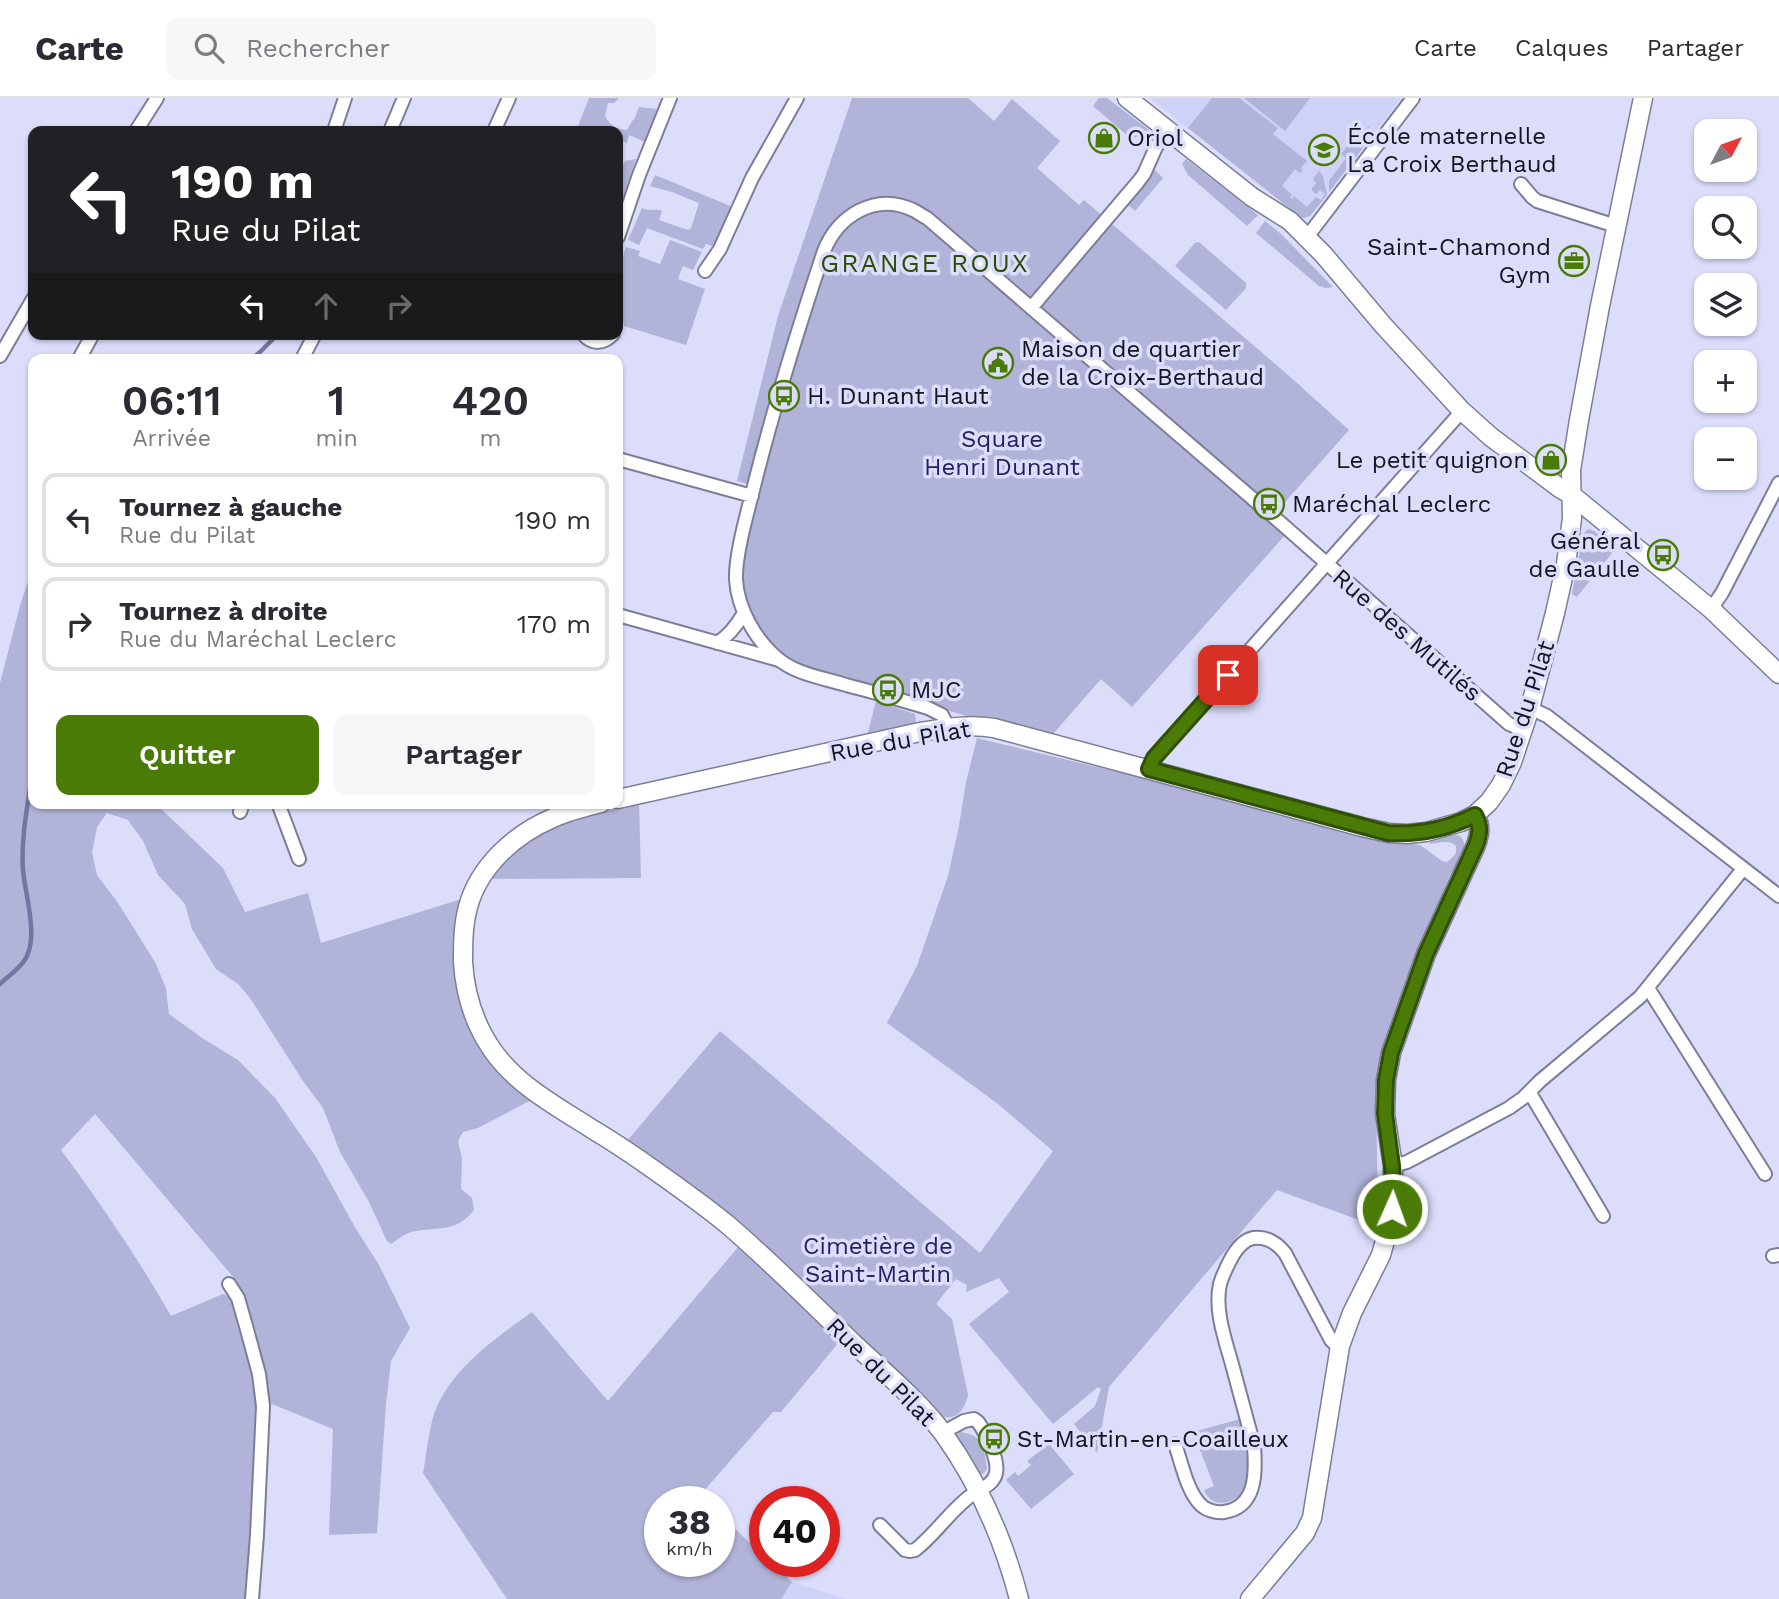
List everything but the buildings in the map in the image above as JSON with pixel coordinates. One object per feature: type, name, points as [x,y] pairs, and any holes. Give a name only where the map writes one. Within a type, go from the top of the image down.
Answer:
[{"type":"main road","points":[[1127,98],[1307,237],[1462,411],[1491,437],[1573,496],[1711,609],[1779,674]]},
{"type":"main road","name":"Rue du Pilat","points":[[623,798],[907,735],[948,727],[977,726],[994,728],[1388,833],[1426,832],[1475,815],[1501,785],[1512,762],[1530,708],[1566,564],[1573,496],[1571,470],[1639,99]]},
{"type":"main road","name":"Rue du Pilat","points":[[581,809],[554,817],[531,829],[499,856],[480,878],[468,906],[463,950],[464,978],[477,1024],[506,1068],[529,1088],[655,1170],[727,1224],[895,1383],[942,1433],[977,1492],[998,1536],[1019,1599]]},
{"type":"main road","points":[[1250,1599],[1309,1526],[1340,1346],[1352,1312],[1381,1255],[1390,1223],[1394,1195],[1385,1114],[1386,1080],[1391,1053],[1426,954],[1476,845],[1480,825],[1475,815]]},
{"type":"street","points":[[139,126],[156,98]]},
{"type":"street","points":[[336,126],[345,98]]},
{"type":"street","points":[[392,126],[404,98]]},
{"type":"street","points":[[496,126],[509,98]]},
{"type":"street","points":[[623,222],[670,98]]},
{"type":"street","points":[[705,271],[720,249],[756,171],[797,98]]},
{"type":"street","points":[[1307,237],[1413,98]]},
{"type":"street","points":[[1031,308],[1138,182],[1156,147],[1168,131]]},
{"type":"street","points":[[1521,184],[1537,201],[1616,226]]},
{"type":"street","name":"Rue des Mutilés","points":[[779,660],[764,645],[744,613],[736,580],[770,422],[829,238],[837,227],[863,209],[880,204],[897,205],[913,210],[927,219],[1509,724],[1523,730]]},
{"type":"street","points":[[0,356],[28,308]]},
{"type":"street","points":[[1149,769],[1154,758],[1462,411]]},
{"type":"street","points":[[623,460],[752,496]]},
{"type":"street","points":[[1711,609],[1722,593],[1779,482]]},
{"type":"street","points":[[717,643],[732,631],[744,613]]},
{"type":"street","points":[[623,616],[779,660],[802,672],[928,708],[942,715],[948,727]]},
{"type":"street","points":[[1530,708],[1547,716],[1779,896]]},
{"type":"street","points":[[280,809],[299,859]]},
{"type":"street","points":[[1392,1166],[1406,1162],[1498,1114],[1530,1093],[1540,1081],[1631,1006],[1743,869]]},
{"type":"street","points":[[1648,988],[1765,1174]]},
{"type":"street","points":[[1530,1093],[1603,1216]]},
{"type":"street","points":[[1175,1444],[1192,1493],[1200,1505],[1220,1513],[1240,1506],[1249,1497],[1254,1482],[1254,1446],[1219,1306],[1220,1285],[1227,1265],[1242,1243],[1250,1238],[1270,1240],[1285,1253],[1331,1340],[1340,1346]]},
{"type":"street","points":[[229,1284],[238,1298],[246,1326],[259,1374],[263,1406],[252,1599]]},
{"type":"street","points":[[880,1525],[905,1550],[915,1550],[967,1499],[996,1476],[995,1457],[982,1428],[974,1419],[951,1426],[942,1433]]},
{"type":"shaded area","points":[[1150,98],[1401,98],[1313,213],[1302,218]]},
{"type":"shaded area","points":[[792,1582],[824,1592],[846,1599],[781,1599]]},
{"type":"green space","points":[[589,98],[619,98],[614,103],[608,103],[605,116],[614,126],[578,126]]},
{"type":"green space","name":"Square Henri Dunant","points":[[852,98],[968,98],[994,121],[1012,99],[1060,141],[1037,168],[1079,205],[1084,200],[1349,430],[1278,510],[1294,525],[1132,707],[1101,679],[1053,734],[998,720],[977,719],[802,666],[784,655],[768,640],[748,610],[742,588],[742,567],[760,488],[737,481],[778,316]]},
{"type":"green space","points":[[1099,98],[1107,98],[1149,130],[1147,134],[1129,137],[1093,106]]},
{"type":"green space","points":[[1212,98],[1239,98],[1278,128],[1273,134],[1307,161],[1300,173],[1295,169],[1282,186],[1292,195],[1292,199],[1294,196],[1307,207],[1316,197],[1321,200],[1325,194],[1320,190],[1316,194],[1311,190],[1316,183],[1313,179],[1319,171],[1323,176],[1327,195],[1310,216],[1302,218],[1188,128]]},
{"type":"green space","points":[[1244,98],[1310,98],[1285,131]]},
{"type":"green space","points":[[639,107],[657,109],[645,142],[629,135],[627,143],[623,141],[623,130],[627,130],[634,120]]},
{"type":"green space","points":[[1369,126],[1369,140],[1329,192],[1329,181],[1346,158],[1341,154],[1360,130]]},
{"type":"green space","points":[[636,159],[623,202],[623,165],[625,161]]},
{"type":"green space","points":[[1186,159],[1258,215],[1247,226],[1188,175],[1182,164]]},
{"type":"green space","points":[[1155,170],[1163,178],[1135,211],[1128,205]]},
{"type":"green space","points":[[655,175],[733,207],[715,247],[706,244],[703,249],[647,228],[639,245],[628,240],[642,208],[662,211],[659,220],[688,230],[691,228],[699,203],[650,186]]},
{"type":"green space","points":[[1265,221],[1333,287],[1319,286],[1256,233]]},
{"type":"green space","points":[[670,240],[702,252],[693,270],[683,266],[678,279],[705,289],[686,345],[624,326],[623,258],[626,247],[640,251],[638,256],[660,264]]},
{"type":"green space","points":[[1199,242],[1246,283],[1246,288],[1226,310],[1175,266],[1195,243]]},
{"type":"green space","points":[[1588,529],[1616,548],[1577,597],[1572,594],[1583,534]]},
{"type":"green space","points":[[28,582],[28,809],[161,809],[223,868],[245,912],[308,893],[321,943],[458,900],[462,901],[481,1047],[501,1074],[533,1099],[478,1128],[463,1132],[458,1141],[462,1158],[461,1189],[472,1198],[474,1210],[467,1218],[445,1228],[411,1232],[391,1244],[340,1152],[323,1108],[250,998],[238,984],[216,969],[192,929],[185,904],[158,875],[143,841],[128,820],[107,813],[97,827],[92,853],[97,875],[155,962],[166,988],[169,1014],[238,1060],[275,1098],[316,1157],[379,1265],[410,1328],[391,1361],[377,1533],[329,1535],[333,1429],[267,1402],[258,1357],[234,1278],[95,1114],[61,1150],[119,1232],[171,1316],[223,1294],[233,1298],[243,1324],[260,1406],[247,1599],[0,1599],[0,683]]},
{"type":"green space","points":[[876,701],[915,714],[916,721],[913,725],[867,736]]},
{"type":"green space","name":"Cimetière de Saint-Martin","points":[[977,738],[1225,798],[1354,836],[1420,845],[1442,861],[1451,859],[1456,853],[1456,846],[1448,842],[1430,844],[1429,840],[1449,834],[1460,836],[1464,846],[1449,877],[1385,1039],[1376,1083],[1378,1227],[1277,1190],[1109,1387],[1097,1453],[1074,1424],[1095,1406],[1101,1389],[1098,1387],[1053,1424],[969,1324],[1009,1292],[999,1278],[966,1292],[967,1285],[956,1279],[936,1304],[952,1319],[968,1395],[964,1407],[957,1414],[948,1417],[937,1415],[721,1208],[627,1141],[720,1031],[980,1253],[1053,1151],[998,1104],[887,1023],[917,966],[948,876]]},
{"type":"green space","points":[[639,802],[641,878],[491,879],[504,861],[529,840],[556,824],[613,809],[623,809],[623,806]]},
{"type":"green space","points":[[739,1246],[840,1341],[781,1412],[773,1412],[708,1486],[644,1486],[644,1577],[735,1577],[735,1529],[749,1542],[749,1577],[787,1577],[792,1582],[781,1599],[507,1599],[423,1473],[430,1428],[442,1398],[451,1382],[475,1356],[532,1312],[608,1401]]},
{"type":"green space","points":[[1240,1419],[1248,1452],[1246,1485],[1238,1497],[1219,1503],[1208,1497],[1204,1490],[1214,1486],[1193,1432]]},
{"type":"green space","points":[[961,1432],[974,1436],[982,1444],[987,1469],[983,1474],[976,1474],[955,1436]]},
{"type":"green space","points":[[1049,1444],[1074,1474],[1031,1509],[1006,1480],[1015,1472],[1018,1476],[1031,1465],[1027,1461]]},
{"type":"waterway","points":[[257,354],[272,340]]},
{"type":"waterway","points":[[0,984],[24,961],[31,941],[23,870],[28,802]]},
{"type":"place","name":"Oriol","points":[[1104,138]]},
{"type":"place","name":"École maternelle La Croix Berthaud","points":[[1324,150]]},
{"type":"place","name":"Saint-Chamond Gym","points":[[1574,261]]},
{"type":"place","name":"Maison de quartier de la Croix-Berthaud","points":[[998,363]]},
{"type":"place","name":"H. Dunant Haut","points":[[784,396]]},
{"type":"place","name":"Le petit quignon","points":[[1551,460]]},
{"type":"place","name":"Maréchal Leclerc","points":[[1269,504]]},
{"type":"place","name":"Général de Gaulle","points":[[1663,555]]},
{"type":"place","name":"MJC","points":[[888,690]]},
{"type":"place","name":"St-Martin-en-Coailleux","points":[[994,1439]]},
{"type":"district","name":"GRANGE ROUX","points":[[925,263]]},
{"type":"route","points":[[1228,675],[1154,758],[1149,769],[1388,833],[1426,832],[1475,815],[1480,825],[1476,845],[1426,954],[1391,1053],[1386,1080],[1385,1114],[1392,1166],[1392,1209]]}]
